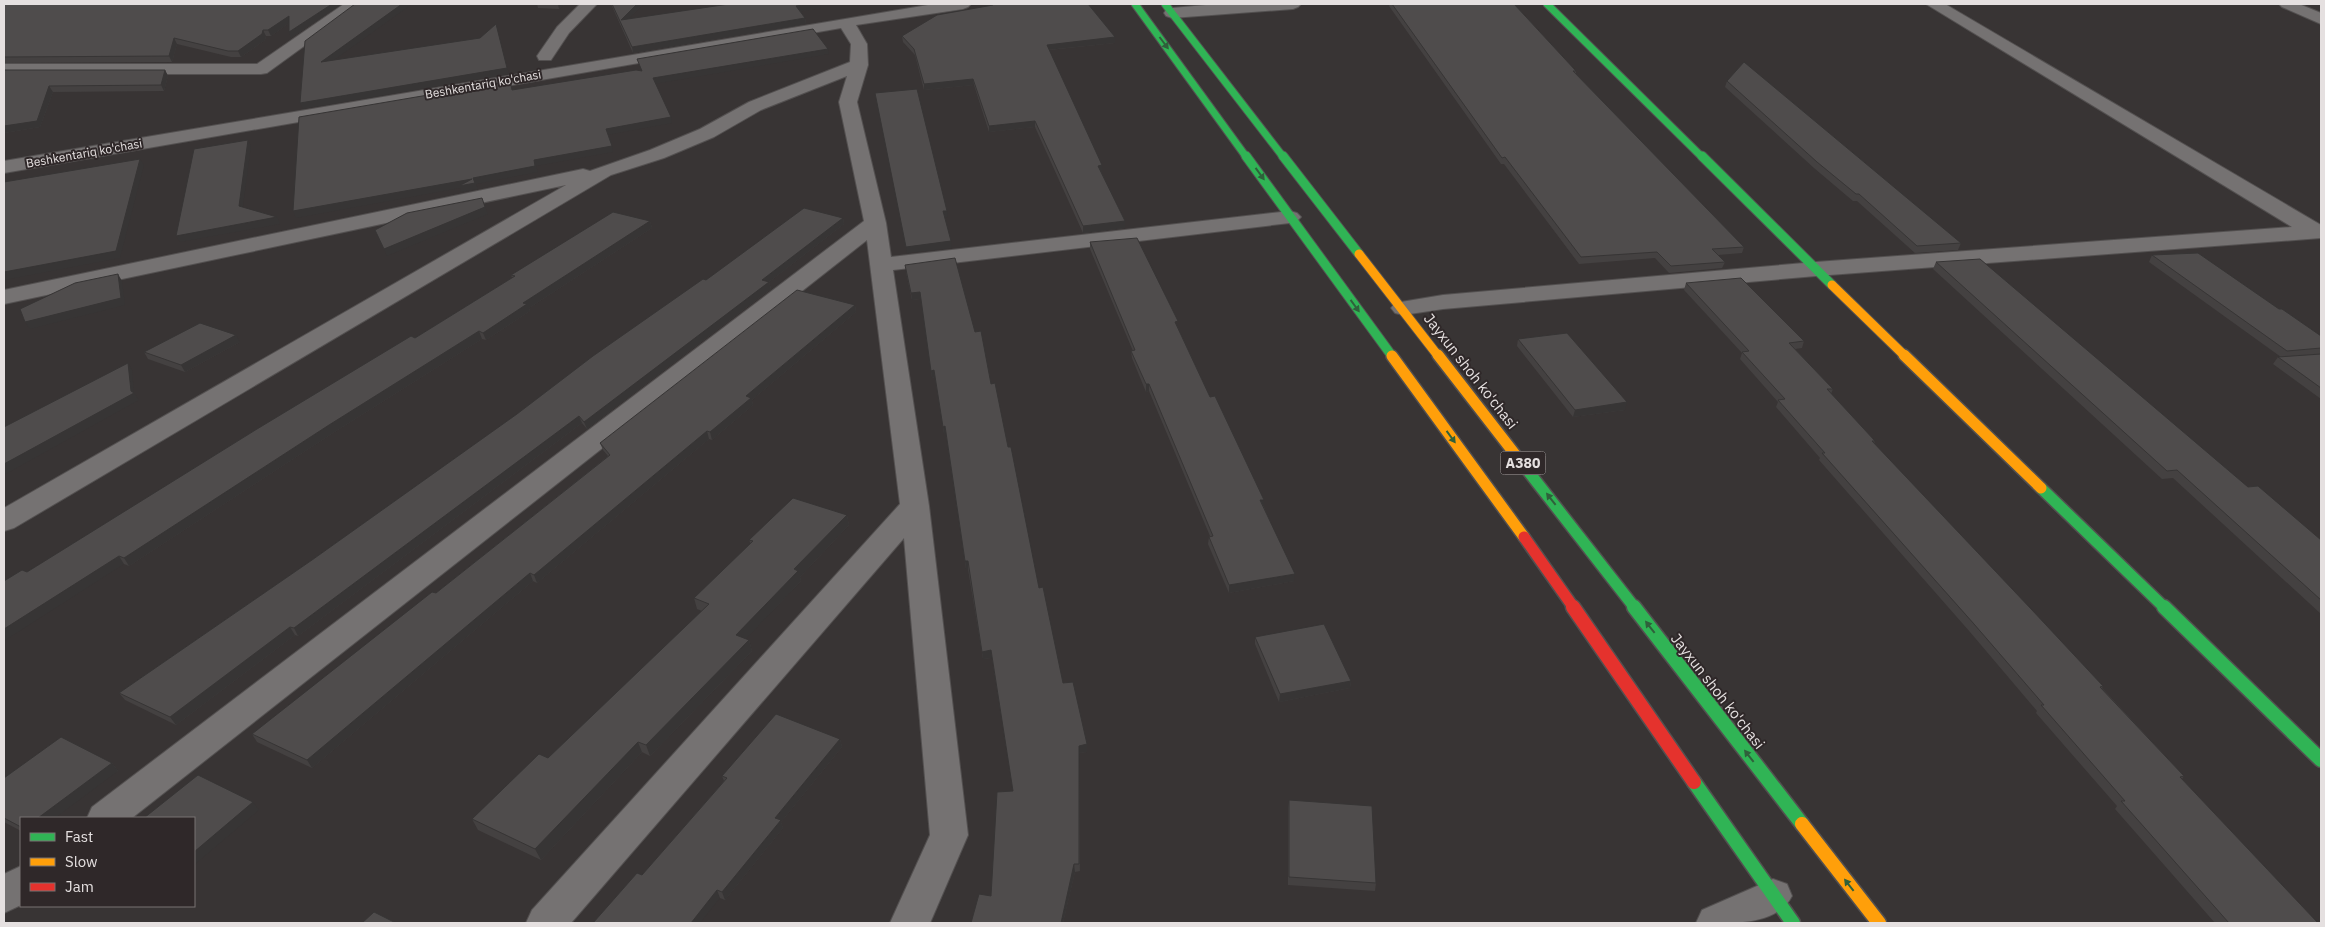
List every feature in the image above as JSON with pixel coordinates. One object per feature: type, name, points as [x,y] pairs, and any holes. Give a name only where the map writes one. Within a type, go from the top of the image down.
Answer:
[{"type":"main road","name":"A380","points":[[1135,4],[1512,520],[1783,910]]},
{"type":"main road","points":[[1548,4],[1816,269],[2321,760]]},
{"type":"main road","name":"Jayxun shoh ko'chasi","points":[[1169,8],[1879,923]]},
{"type":"street","points":[[4,69],[261,69],[354,4]]},
{"type":"street","points":[[545,56],[564,30],[589,4]]},
{"type":"street","name":"Beshkentariq ko'chasi","points":[[4,167],[846,22],[964,4]]},
{"type":"street","points":[[1169,8],[1293,4]]},
{"type":"street","points":[[1934,4],[2319,233]]},
{"type":"street","points":[[2287,4],[2321,19]]},
{"type":"street","points":[[846,22],[859,44],[859,65],[848,102],[881,265],[915,506],[950,835],[910,923]]},
{"type":"street","points":[[4,297],[604,171],[657,154],[707,133],[755,106],[859,65]]},
{"type":"street","points":[[4,521],[604,171]]},
{"type":"street","points":[[881,265],[1290,217]]},
{"type":"street","points":[[106,817],[874,223]]},
{"type":"street","points":[[1403,308],[1443,302],[1816,269],[2319,233]]},
{"type":"street","points":[[4,306],[35,291]]},
{"type":"street","points":[[546,923],[915,506]]},
{"type":"street","points":[[4,896],[20,884]]},
{"type":"street","points":[[1716,923],[1783,910]]},
{"type":"building","points":[[4,4],[332,4],[289,32],[289,16],[268,30],[263,30],[262,34],[238,51],[228,51],[174,38],[169,56],[4,57]]},
{"type":"building","points":[[355,4],[402,4],[321,62],[480,38],[496,24],[507,68],[300,103],[305,41]]},
{"type":"building","points":[[612,4],[637,4],[621,20],[729,4],[811,4],[796,6],[805,18],[632,47]]},
{"type":"building","points":[[992,4],[1088,4],[1115,37],[1047,45],[1102,165],[1098,166],[1125,221],[1083,226],[1035,121],[989,126],[973,79],[924,84],[914,49],[902,36],[937,15]]},
{"type":"building","points":[[1392,4],[1514,4],[1576,71],[1573,71],[1744,247],[1712,249],[1725,262],[1671,266],[1657,252],[1581,257],[1505,157],[1502,158]]},
{"type":"building","points":[[813,29],[828,49],[653,78],[671,117],[606,129],[612,146],[534,160],[535,166],[473,178],[475,183],[459,186],[472,179],[293,211],[299,117],[510,81],[512,90],[636,70],[642,71],[637,59]]},
{"type":"building","points":[[1744,62],[1961,243],[1917,246],[1859,194],[1856,194],[1817,162],[1727,81]]},
{"type":"building","points":[[4,70],[165,70],[161,85],[49,86],[37,121],[4,126]]},
{"type":"building","points":[[917,89],[947,211],[943,211],[951,241],[906,247],[875,93]]},
{"type":"building","points":[[248,140],[239,206],[277,217],[176,236],[194,149]]},
{"type":"building","points":[[140,159],[116,251],[4,272],[4,182]]},
{"type":"building","points":[[482,198],[485,207],[384,249],[375,230],[407,213]]},
{"type":"building","points":[[804,208],[843,218],[762,280],[769,282],[584,422],[579,416],[294,628],[290,627],[170,717],[119,693],[312,560],[517,414],[593,356],[703,279],[706,280]]},
{"type":"building","points":[[613,212],[650,221],[523,303],[527,304],[483,333],[479,331],[329,425],[124,558],[119,556],[4,629],[4,581],[22,570],[27,572],[411,336],[415,338],[515,276],[511,275]]},
{"type":"building","points":[[1137,238],[1178,321],[1175,322],[1210,397],[1215,396],[1264,500],[1260,500],[1295,574],[1229,585],[1209,537],[1213,536],[1149,384],[1146,384],[1131,351],[1135,350],[1090,242]]},
{"type":"building","points":[[2198,253],[2321,336],[2321,348],[2287,351],[2152,255]]},
{"type":"building","points":[[955,258],[975,332],[981,331],[991,384],[995,383],[1008,447],[1011,447],[1039,588],[1043,587],[1063,683],[1073,682],[1087,744],[1079,746],[1079,864],[1074,864],[1061,923],[971,923],[979,894],[991,896],[997,792],[1013,791],[991,650],[982,652],[968,561],[965,561],[945,426],[943,427],[934,370],[931,371],[920,292],[911,293],[905,265]]},
{"type":"building","points":[[1980,259],[2248,487],[2258,486],[2321,540],[2321,600],[2177,470],[2167,471],[1936,262]]},
{"type":"building","points":[[118,274],[121,298],[25,322],[20,309],[75,283]]},
{"type":"building","points":[[1741,278],[1804,341],[1789,343],[1833,389],[1827,389],[1875,441],[1872,441],[2103,686],[2100,687],[2184,776],[2180,777],[2318,923],[2229,923],[2121,801],[2125,801],[2041,705],[2044,705],[1974,624],[1822,453],[1825,453],[1778,400],[1785,399],[1742,352],[1749,351],[1686,283]]},
{"type":"building","points":[[797,290],[855,305],[746,396],[751,398],[710,432],[707,431],[534,575],[530,573],[307,760],[252,734],[432,592],[436,593],[610,455],[600,443]]},
{"type":"building","points":[[200,323],[236,335],[181,365],[144,352]]},
{"type":"building","points":[[1567,333],[1627,402],[1575,410],[1518,339]]},
{"type":"building","points":[[2321,354],[2321,388],[2278,357]]},
{"type":"building","points":[[128,363],[131,391],[134,393],[4,464],[4,427]]},
{"type":"building","points":[[793,498],[847,515],[794,569],[798,571],[736,635],[749,640],[646,745],[638,742],[535,849],[472,819],[539,754],[548,758],[709,604],[694,598],[753,541],[749,540]]},
{"type":"building","points":[[1324,624],[1351,681],[1280,694],[1255,637]]},
{"type":"building","points":[[776,714],[840,739],[775,818],[781,820],[722,892],[717,890],[691,923],[593,923],[637,873],[642,875],[727,778],[722,776]]},
{"type":"building","points":[[61,737],[112,763],[39,817],[20,817],[20,826],[4,818],[4,778]]},
{"type":"building","points":[[198,775],[253,802],[195,851],[195,817],[145,817]]},
{"type":"building","points":[[1289,800],[1372,806],[1376,883],[1289,877]]},
{"type":"building","points":[[374,912],[396,923],[362,923]]},
{"type":"traffic: fast","points":[[1135,4],[1392,356]]},
{"type":"traffic: fast","points":[[1165,4],[1359,254]]},
{"type":"traffic: fast","points":[[1547,4],[1832,285]]},
{"type":"traffic: fast","points":[[1521,462],[1802,824]]},
{"type":"traffic: fast","points":[[2041,488],[2321,760]]},
{"type":"traffic: fast","points":[[1694,782],[1793,923]]},
{"type":"traffic: slow","points":[[1359,254],[1521,462]]},
{"type":"traffic: slow","points":[[1832,285],[2041,488]]},
{"type":"traffic: slow","points":[[1392,356],[1524,537]]},
{"type":"traffic: slow","points":[[1802,824],[1879,923]]},
{"type":"traffic: jam","points":[[1524,537],[1694,782]]}]
